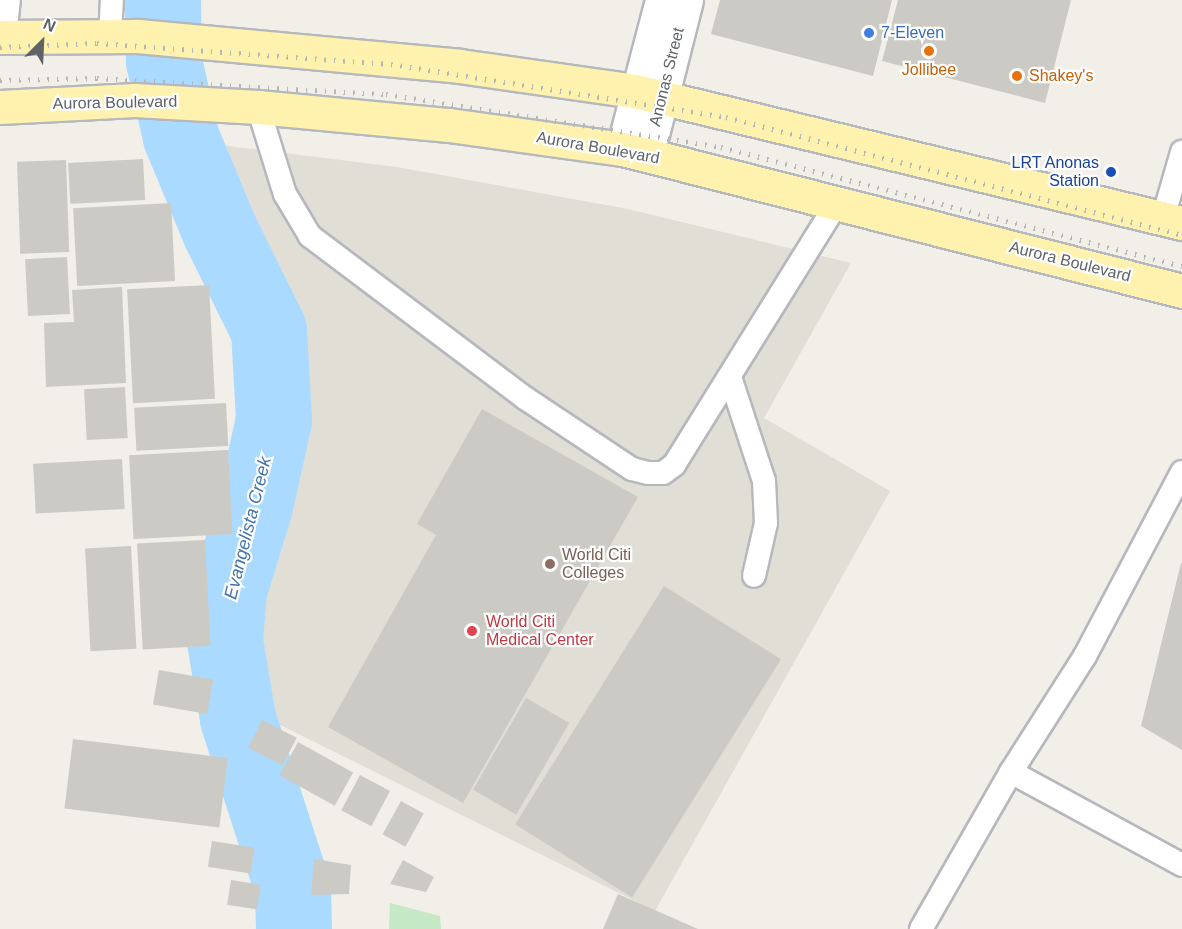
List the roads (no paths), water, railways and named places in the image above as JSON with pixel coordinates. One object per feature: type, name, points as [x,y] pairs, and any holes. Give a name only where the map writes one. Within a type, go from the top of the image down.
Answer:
[{"type":"main road","name":"Anonas Street","points":[[635,152],[648,93],[662,0]]},
{"type":"main road","name":"Anonas Street","points":[[648,93],[686,0]]},
{"type":"main road","points":[[2,37],[124,36],[192,41],[459,66],[648,93],[1173,221]]},
{"type":"main road","name":"Aurora Boulevard","points":[[0,107],[135,100],[258,107],[449,125],[635,152],[1182,291]]},
{"type":"lane","points":[[2,37],[9,0]]},
{"type":"lane","points":[[112,0],[124,36]]},
{"type":"lane","points":[[258,107],[285,194],[310,236],[525,398],[632,469],[663,473],[674,465],[837,203]]},
{"type":"lane","points":[[1173,221],[1182,152]]},
{"type":"lane","points":[[730,377],[764,481],[766,523],[754,576]]},
{"type":"lane","points":[[921,929],[1011,772],[1086,656],[1182,472]]},
{"type":"lane","points":[[1011,772],[1182,865]]},
{"type":"waterway","name":"Evangelista Creek","points":[[163,0],[164,61],[181,137],[220,231],[269,330],[274,420],[255,506],[229,591],[225,641],[238,719],[293,889],[294,929]]},
{"type":"railway","points":[[0,47],[97,43],[391,64],[726,117],[1182,235]]},
{"type":"railway","points":[[0,80],[97,78],[386,94],[721,147],[1182,266]]},
{"type":"place","name":"7-Eleven","points":[[869,33]]},
{"type":"place","name":"Jollibee","points":[[929,51]]},
{"type":"place","name":"Shakey's","points":[[1017,76]]},
{"type":"place","name":"LRT Anonas Station","points":[[1111,172]]},
{"type":"place","name":"World Citi Colleges","points":[[550,564]]},
{"type":"place","name":"World Citi Medical Center","points":[[472,631]]}]
